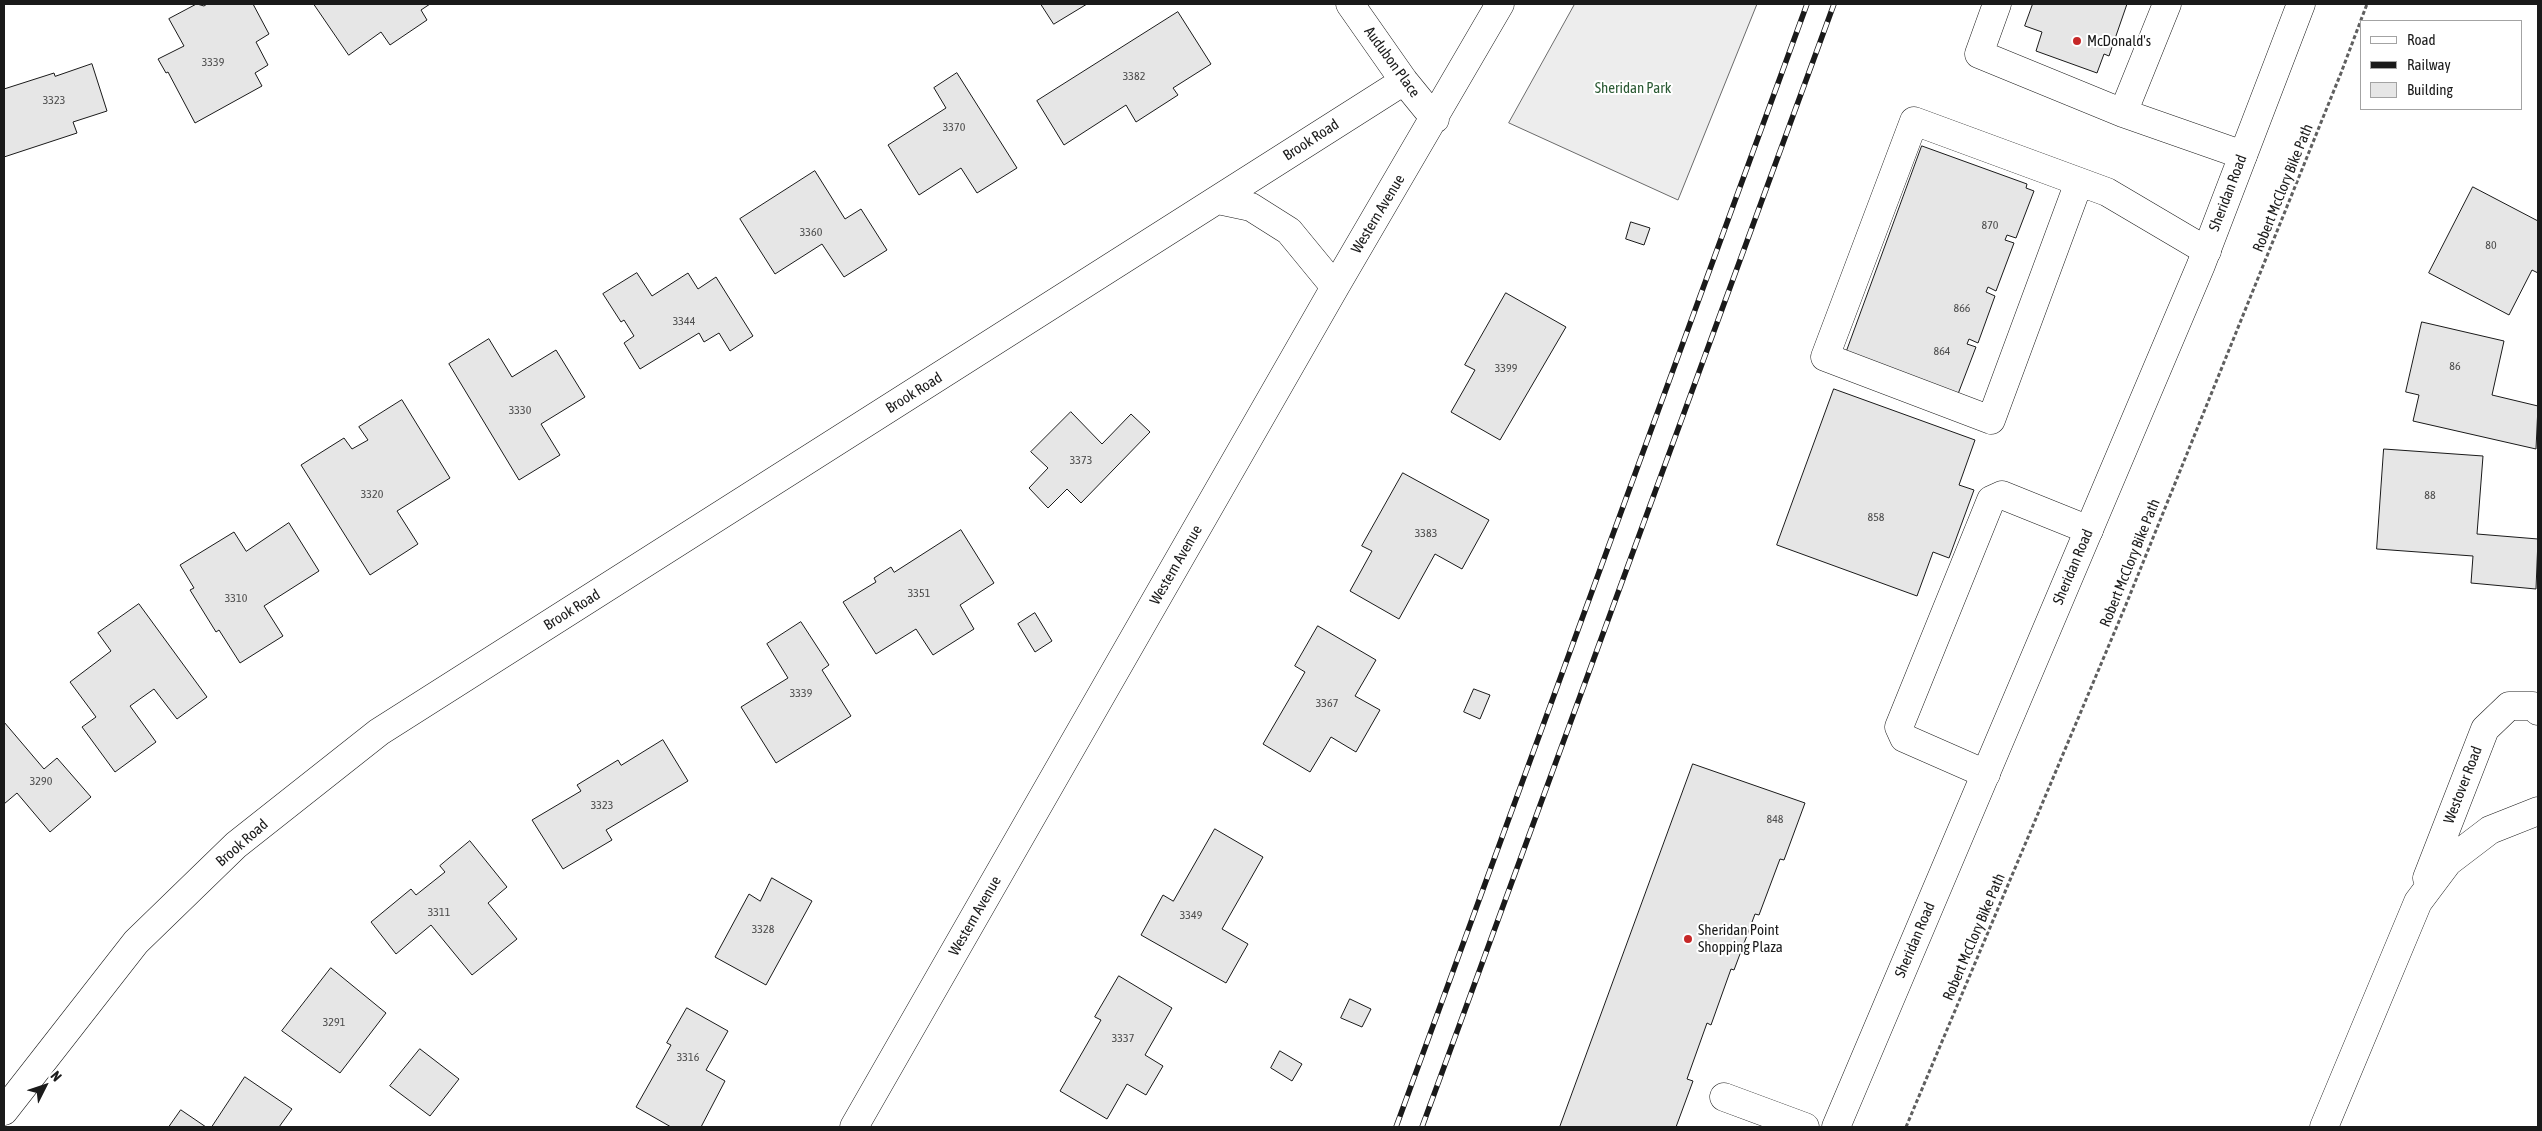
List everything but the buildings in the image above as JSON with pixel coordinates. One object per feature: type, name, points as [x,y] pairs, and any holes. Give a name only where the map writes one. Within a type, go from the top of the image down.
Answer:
[{"type":"street","name":"Audubon Place","points":[[1350,4],[1404,81],[1434,119]]},
{"type":"street","name":"Western Avenue","points":[[854,1127],[1335,287],[1500,4]]},
{"type":"street","points":[[1997,4],[1979,54],[2123,113],[2243,155]]},
{"type":"street","points":[[2123,113],[2167,4]]},
{"type":"street","name":"Sheridan Road","points":[[1836,1127],[2207,251],[2301,4]]},
{"type":"street","name":"Brook Road","points":[[4,1111],[136,942],[236,845],[380,732],[1404,81]]},
{"type":"street","points":[[2079,182],[1991,420],[1825,358],[1914,121],[2107,192],[2207,251]]},
{"type":"street","points":[[1218,200],[1251,207],[1289,230],[1335,287]]},
{"type":"street","points":[[1986,774],[1904,738],[1899,727],[1991,500],[2002,495],[2089,530]]},
{"type":"street","name":"Westover Road","points":[[2324,1127],[2418,902],[2485,729],[2509,706],[2533,706],[2538,711]]},
{"type":"street","name":"Westover Road","points":[[2418,902],[2448,862],[2490,830],[2538,811]]},
{"type":"street","points":[[1724,1097],[1805,1127]]},
{"type":"path","name":"Robert McClory Bike Path","points":[[2361,20],[2367,4]]},
{"type":"path","name":"Robert McClory Bike Path","points":[[1906,1127],[2125,607],[2360,23]]},
{"type":"shaded area","name":"Sheridan Park","points":[[1575,4],[1757,4],[1678,200],[1509,123]]},
{"type":"railway","points":[[1396,1127],[1807,4]]},
{"type":"railway","points":[[1422,1127],[1834,4]]},
{"type":"place","name":"McDonald's","points":[[2077,41]]},
{"type":"place","name":"Sheridan Point Shopping Plaza","points":[[1688,939]]}]
